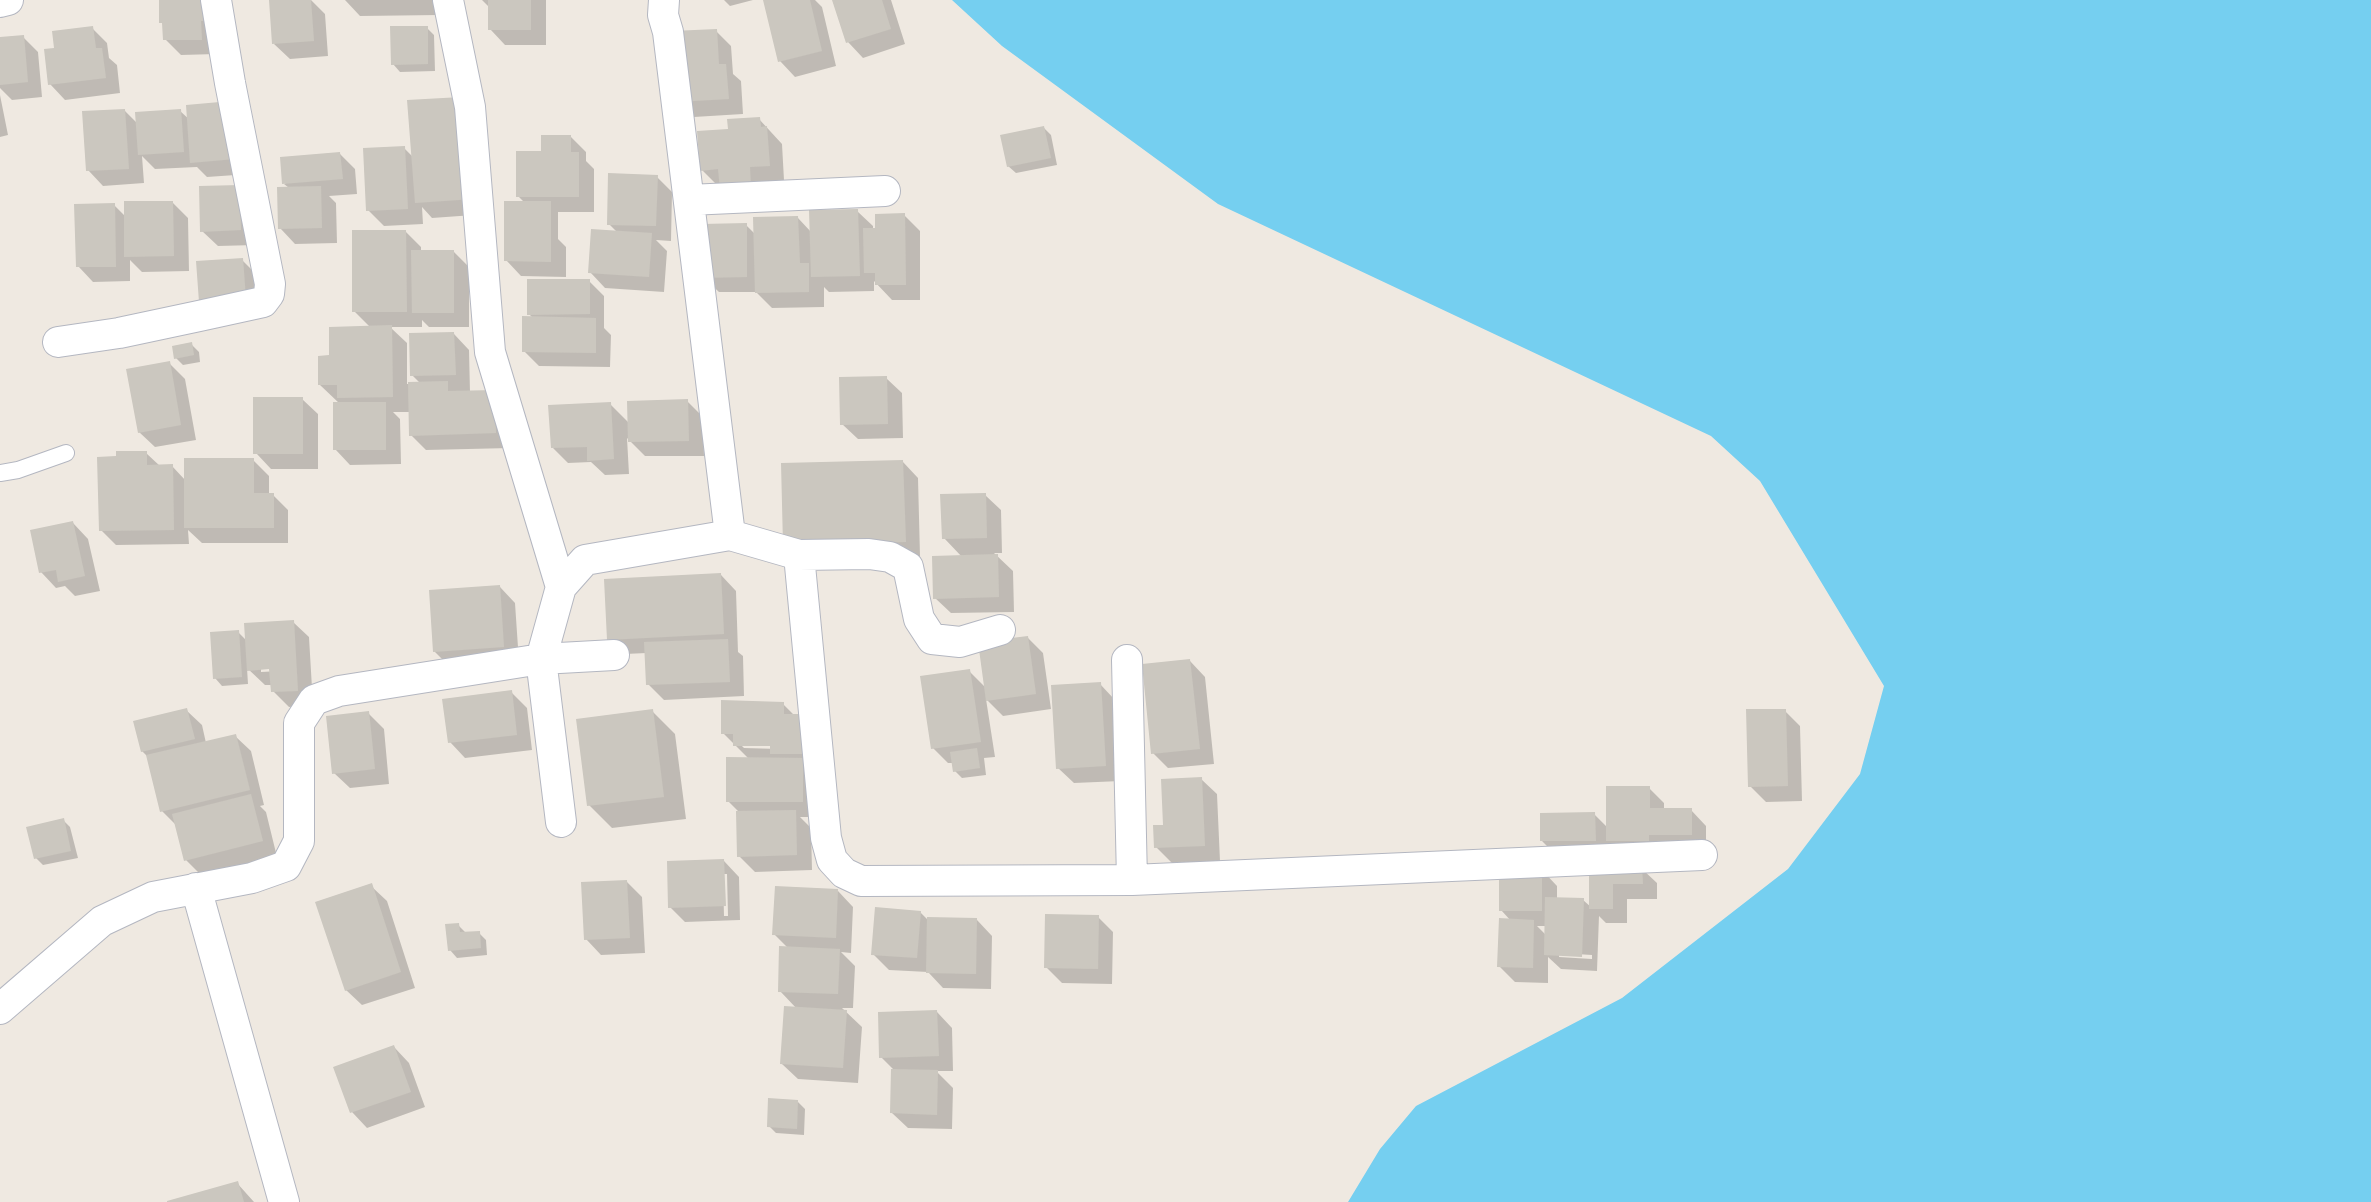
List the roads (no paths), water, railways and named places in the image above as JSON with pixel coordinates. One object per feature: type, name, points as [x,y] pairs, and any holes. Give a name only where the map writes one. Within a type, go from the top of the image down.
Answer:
[{"type":"street","points":[[0,2],[8,0]]},
{"type":"street","points":[[58,342],[212,314],[263,302],[269,294],[270,284],[216,0]]},
{"type":"street","points":[[448,0],[470,107],[490,352],[561,587]]},
{"type":"street","points":[[664,0],[663,15],[668,32],[730,535]]},
{"type":"street","points":[[689,200],[885,191]]},
{"type":"street","points":[[561,822],[541,659],[561,587],[585,560],[730,535],[799,555],[869,554],[890,557],[908,567],[919,619],[932,639],[960,642],[1000,630]]},
{"type":"street","points":[[799,555],[826,838],[832,860],[844,873],[861,881],[1132,880],[1702,855]]},
{"type":"street","points":[[0,1009],[102,921],[153,897],[252,878],[286,866],[299,841],[299,723],[314,700],[339,691],[541,659],[614,655]]},
{"type":"street","points":[[1127,660],[1132,880]]},
{"type":"street","points":[[196,888],[284,1202]]},
{"type":"lane","points":[[0,473],[66,453]]},
{"type":"water","points":[[952,0],[2371,0],[2371,1202],[1348,1202],[1380,1149],[1416,1106],[1622,998],[1788,869],[1860,774],[1884,686],[1760,481],[1711,436],[1218,204],[1002,46]]}]
